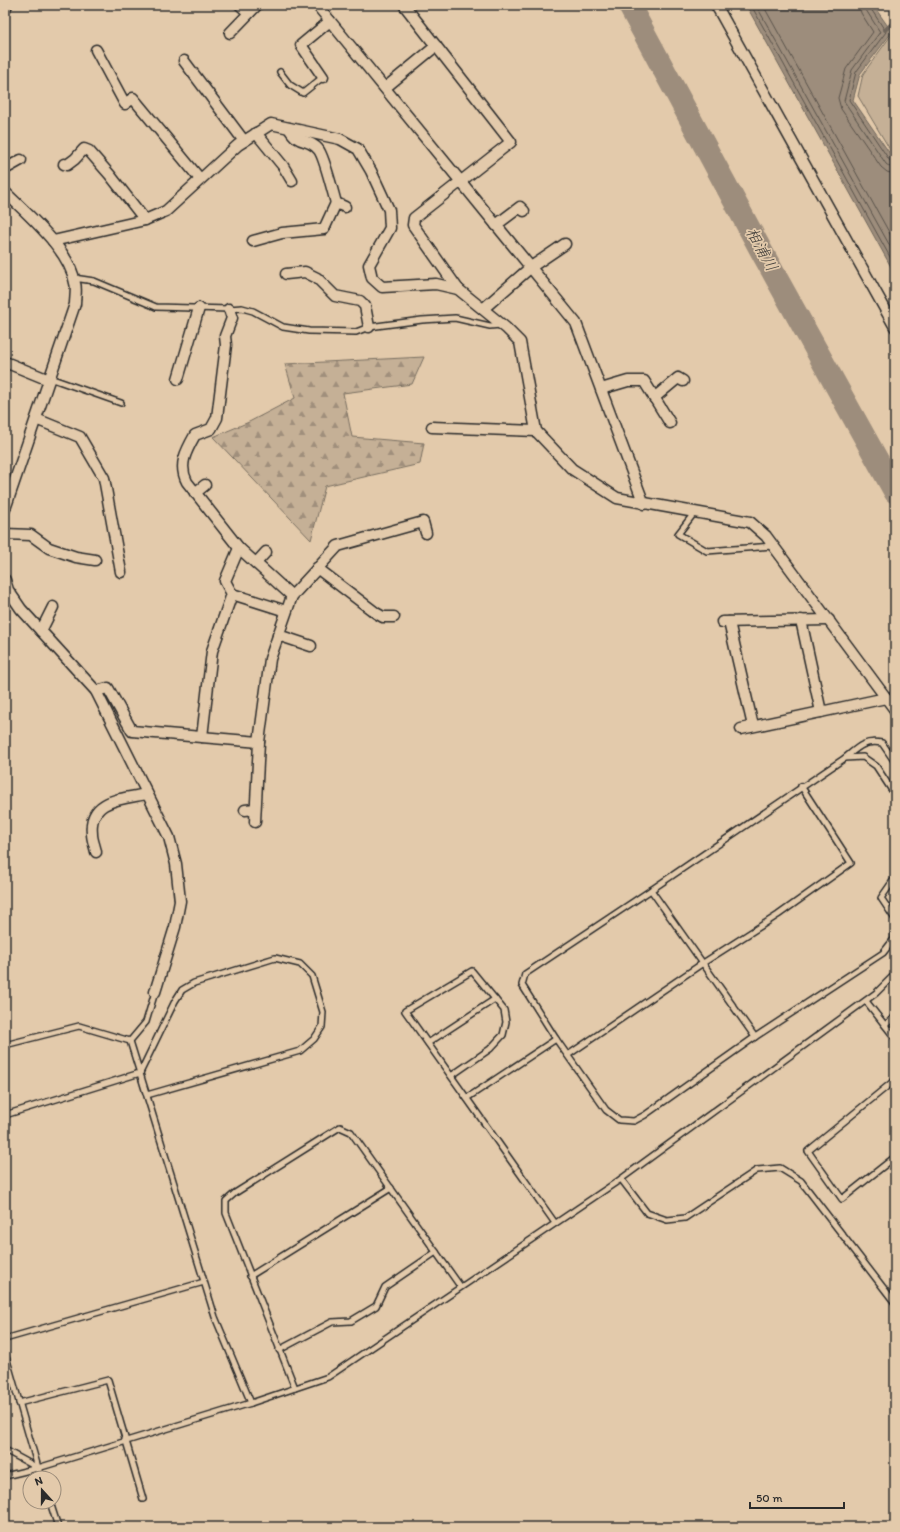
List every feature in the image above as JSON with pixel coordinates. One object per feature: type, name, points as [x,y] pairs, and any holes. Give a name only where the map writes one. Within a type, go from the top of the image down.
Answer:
[{"type":"street","points":[[5,10],[7,5]]},
{"type":"street","points":[[240,5],[249,13]]},
{"type":"street","points":[[230,32],[257,5]]},
{"type":"street","points":[[317,5],[576,323],[644,504]]},
{"type":"street","points":[[404,5],[511,142],[414,218],[413,225],[458,289],[502,325],[520,342],[536,431],[572,469],[617,498],[750,522],[766,536],[895,710]]},
{"type":"street","points":[[716,5],[895,327]]},
{"type":"street","points":[[323,77],[301,45],[330,21]]},
{"type":"street","points":[[384,88],[436,46]]},
{"type":"street","points":[[96,50],[125,104],[133,98],[200,180]]},
{"type":"street","points":[[184,61],[244,141]]},
{"type":"street","points":[[53,241],[145,220],[166,210],[244,141],[271,124],[340,139],[358,149],[371,171],[389,210],[390,228],[368,265],[372,278],[382,286],[436,284],[458,289]]},
{"type":"street","points":[[253,241],[282,233],[324,229],[340,205],[320,151],[313,144],[294,137],[289,128]]},
{"type":"street","points":[[256,133],[283,166],[292,181]]},
{"type":"street","points":[[64,164],[67,165],[76,159],[84,149],[89,151],[145,220]]},
{"type":"street","points":[[5,169],[20,160]]},
{"type":"street","points":[[5,192],[62,252],[76,283],[74,304],[5,510]]},
{"type":"street","points":[[496,225],[520,207]]},
{"type":"street","points":[[483,309],[531,267],[565,244]]},
{"type":"street","points":[[286,274],[305,272],[317,278],[335,296],[360,301],[365,306],[369,327]]},
{"type":"street","points":[[178,378],[199,308]]},
{"type":"street","points":[[229,309],[232,318],[225,336],[226,344],[217,418],[211,429],[194,435],[183,456],[183,475],[195,493],[239,548],[292,596]]},
{"type":"street","points":[[5,362],[49,379]]},
{"type":"street","points":[[654,398],[678,378],[683,381]]},
{"type":"street","points":[[601,389],[628,381],[644,381],[670,423]]},
{"type":"street","points":[[36,419],[80,437],[104,478],[121,572]]},
{"type":"street","points":[[432,427],[536,431]]},
{"type":"street","points":[[195,493],[205,485]]},
{"type":"street","points":[[255,822],[258,742],[270,659],[292,596],[338,546],[423,522],[426,533]]},
{"type":"street","points":[[5,534],[31,535],[49,548],[76,557],[95,560]]},
{"type":"street","points":[[239,548],[225,581],[232,594],[286,611]]},
{"type":"street","points":[[256,563],[266,552]]},
{"type":"street","points":[[317,568],[376,613],[383,617],[394,617]]},
{"type":"street","points":[[5,580],[8,590],[21,609],[96,691],[169,837],[176,864],[180,901],[175,926],[155,992]]},
{"type":"street","points":[[202,737],[212,651],[232,594]]},
{"type":"street","points":[[41,631],[53,607]]},
{"type":"street","points":[[801,620],[821,712]]},
{"type":"street","points":[[753,726],[726,622],[828,620]]},
{"type":"street","points":[[278,635],[311,646]]},
{"type":"street","points":[[96,691],[108,688],[132,731],[258,742]]},
{"type":"street","points":[[741,729],[886,698]]},
{"type":"street","points":[[96,852],[92,834],[92,821],[97,809],[105,803],[147,794]]},
{"type":"street","points":[[245,810],[255,809]]},
{"type":"lane","points":[[280,72],[290,85],[303,93],[323,77]]},
{"type":"lane","points":[[74,278],[94,281],[156,307],[242,308],[253,311],[283,327],[309,331],[356,332],[369,327],[422,320],[455,318],[490,326],[502,325]]},
{"type":"lane","points":[[49,379],[121,403]]},
{"type":"lane","points":[[695,512],[678,534],[707,551],[773,546]]},
{"type":"lane","points":[[895,762],[882,743],[872,742],[859,746],[845,758],[801,786],[651,890],[525,974],[522,985],[556,1039],[606,1110],[619,1120],[634,1121],[645,1115],[755,1037],[883,953],[894,939],[895,930]]},
{"type":"lane","points":[[845,758],[863,757],[876,766],[895,795]]},
{"type":"lane","points":[[568,1055],[703,963],[778,915],[851,862],[801,786]]},
{"type":"lane","points":[[895,878],[881,898],[895,919]]},
{"type":"lane","points":[[651,890],[755,1037]]},
{"type":"lane","points":[[5,1115],[140,1073],[175,1001],[182,990],[194,983],[275,958],[300,964],[312,976],[323,1012],[322,1027],[314,1039],[300,1050],[147,1095]]},
{"type":"lane","points":[[451,1076],[490,1049],[503,1035],[506,1022],[504,1010],[472,971],[406,1011],[466,1098],[555,1223]]},
{"type":"lane","points":[[5,1476],[38,1468],[251,1403],[328,1377],[621,1178],[866,1001],[895,974]]},
{"type":"lane","points":[[130,1041],[146,1022],[155,992]]},
{"type":"lane","points":[[428,1043],[495,999]]},
{"type":"lane","points":[[866,1001],[895,1038]]},
{"type":"lane","points":[[885,1025],[895,1017]]},
{"type":"lane","points":[[5,1045],[78,1026],[130,1041]]},
{"type":"lane","points":[[466,1098],[556,1039]]},
{"type":"lane","points":[[130,1041],[215,1317],[251,1403]]},
{"type":"lane","points":[[895,1080],[808,1151],[842,1199],[895,1158]]},
{"type":"lane","points":[[295,1388],[226,1213],[226,1201],[235,1193],[340,1127],[351,1132],[460,1286]]},
{"type":"lane","points":[[621,1178],[646,1213],[667,1220],[685,1218],[757,1170],[780,1168],[801,1181],[895,1303]]},
{"type":"lane","points":[[250,1276],[391,1188]]},
{"type":"lane","points":[[279,1350],[332,1322],[351,1321],[376,1306],[386,1287],[436,1252]]},
{"type":"lane","points":[[5,1339],[204,1282]]},
{"type":"lane","points":[[5,1353],[38,1468]]},
{"type":"lane","points":[[19,1402],[108,1380],[143,1499]]},
{"type":"lane","points":[[5,1450],[38,1468]]},
{"type":"lane","points":[[53,1510],[58,1527]]},
{"type":"green space","points":[[895,30],[895,158],[858,96],[863,74]]},
{"type":"green space","points":[[424,357],[412,384],[343,393],[352,437],[424,443],[420,464],[325,486],[311,540],[213,437],[249,422],[295,398],[285,364]]},
{"type":"water","points":[[746,5],[873,5],[892,32],[860,74],[853,100],[895,161],[895,274]]},
{"type":"waterway","name":"相浦川","points":[[629,5],[763,254],[895,492]]},
{"type":"waterway","points":[[885,30],[895,21]]}]
